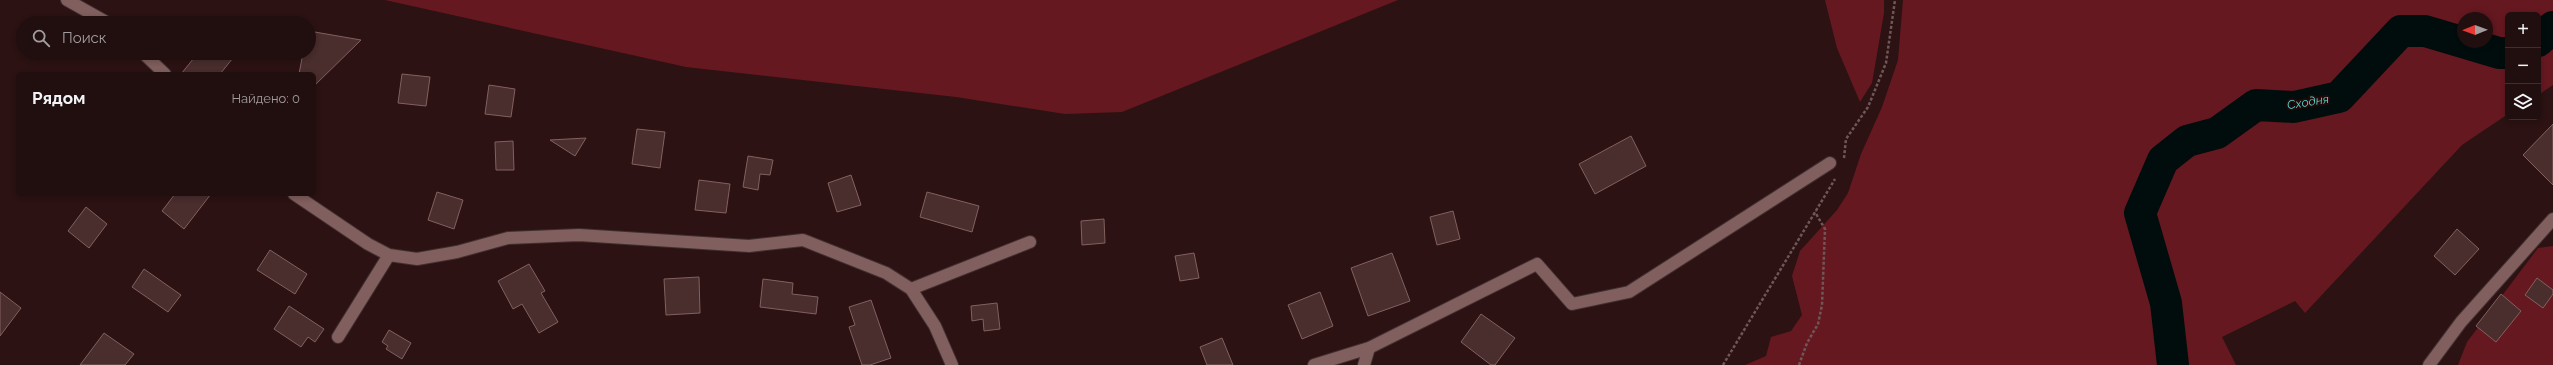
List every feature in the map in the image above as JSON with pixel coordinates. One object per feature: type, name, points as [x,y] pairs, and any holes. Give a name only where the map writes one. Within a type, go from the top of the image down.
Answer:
[{"type":"street","points":[[67,0],[96,16]]},
{"type":"street","points":[[150,60],[163,72]]},
{"type":"street","points":[[1314,365],[1369,348],[1537,264],[1572,304],[1629,292],[1830,163]]},
{"type":"street","points":[[297,196],[368,244],[388,255],[417,259],[457,252],[508,238],[579,235],[748,246],[803,240],[886,273],[911,289],[935,326],[952,365]]},
{"type":"street","points":[[2429,365],[2461,322],[2553,219]]},
{"type":"street","points":[[911,289],[1030,242]]},
{"type":"street","points":[[338,337],[388,255]]},
{"type":"street","points":[[1364,365],[1369,348]]},
{"type":"path","points":[[1799,365],[1807,343],[1818,324],[1822,305],[1825,229],[1815,212]]},
{"type":"shaded area","points":[[385,0],[1398,0],[1122,112],[1065,114],[956,97],[686,67]]},
{"type":"shaded area","points":[[1825,0],[1884,0],[1884,13],[1872,83],[1860,102],[1837,48]]},
{"type":"shaded area","points":[[1903,0],[2553,0],[2553,85],[2541,93],[2541,12],[2505,12],[2505,116],[2462,145],[2305,313],[2295,301],[2222,337],[2236,365],[1745,365],[1766,356],[1771,337],[1791,331],[1802,315],[1792,276],[1800,251],[1837,210],[1848,193],[1861,154],[1882,107],[1898,60]]},
{"type":"shaded area","points":[[2553,246],[2553,365],[2458,365],[2467,342],[2538,248]]},
{"type":"building","points":[[316,32],[361,40],[316,84],[316,72],[299,72],[302,60],[316,60]]},
{"type":"building","points":[[192,60],[231,60],[222,72],[183,72]]},
{"type":"building","points":[[402,74],[430,77],[426,106],[398,103]]},
{"type":"building","points":[[489,85],[515,89],[511,117],[485,114]]},
{"type":"building","points":[[2553,124],[2553,185],[2523,155]]},
{"type":"building","points":[[637,129],[665,132],[660,168],[632,164]]},
{"type":"building","points":[[1631,136],[1646,166],[1595,194],[1579,164]]},
{"type":"building","points":[[586,138],[575,156],[550,140]]},
{"type":"building","points":[[513,141],[514,170],[496,170],[495,142]]},
{"type":"building","points":[[748,156],[773,160],[770,175],[760,174],[758,190],[743,187]]},
{"type":"building","points":[[851,175],[861,205],[837,212],[828,183]]},
{"type":"building","points":[[699,180],[730,184],[726,213],[695,210]]},
{"type":"building","points":[[437,192],[463,200],[454,229],[428,220]]},
{"type":"building","points":[[927,192],[979,206],[972,232],[920,217]]},
{"type":"building","points":[[173,196],[209,196],[184,229],[162,211]]},
{"type":"building","points":[[86,207],[107,224],[89,248],[68,231]]},
{"type":"building","points":[[1453,211],[1460,239],[1437,245],[1430,217]]},
{"type":"building","points":[[1104,219],[1105,243],[1082,245],[1081,221]]},
{"type":"building","points":[[2457,229],[2479,249],[2455,275],[2434,256]]},
{"type":"building","points":[[270,250],[307,274],[295,294],[257,270]]},
{"type":"building","points":[[1194,253],[1199,278],[1180,281],[1175,256]]},
{"type":"building","points":[[1392,253],[1410,301],[1368,316],[1351,268]]},
{"type":"building","points":[[529,264],[545,291],[541,293],[558,322],[539,333],[522,304],[513,309],[498,281]]},
{"type":"building","points":[[144,269],[181,295],[168,312],[132,287]]},
{"type":"building","points":[[699,277],[700,313],[666,315],[664,279]]},
{"type":"building","points":[[2537,278],[2553,290],[2553,294],[2543,308],[2525,295]]},
{"type":"building","points":[[763,279],[793,283],[792,294],[818,297],[816,314],[760,307]]},
{"type":"building","points":[[0,292],[21,308],[0,336]]},
{"type":"building","points":[[1320,292],[1333,326],[1302,339],[1288,305]]},
{"type":"building","points":[[2501,294],[2521,311],[2496,342],[2476,326]]},
{"type":"building","points":[[871,300],[891,358],[870,365],[862,365],[849,327],[855,325],[849,307]]},
{"type":"building","points":[[997,303],[1000,329],[984,331],[983,319],[972,321],[971,306]]},
{"type":"building","points":[[289,306],[324,329],[315,342],[308,337],[301,347],[274,329]]},
{"type":"building","points":[[1481,314],[1515,338],[1495,365],[1491,365],[1461,342]]},
{"type":"building","points":[[389,330],[411,343],[402,359],[386,349],[388,346],[382,342]]},
{"type":"building","points":[[104,333],[134,354],[125,365],[80,365]]},
{"type":"building","points":[[1222,338],[1233,365],[1207,365],[1200,347]]},
{"type":"waterway","name":"Сходня","points":[[2541,38],[2553,27]]},
{"type":"waterway","name":"Сходня","points":[[2173,365],[2166,303],[2140,213],[2163,160],[2187,141],[2217,133],[2256,105],[2294,107],[2339,97],[2401,31],[2425,31],[2499,53],[2505,53]]}]
